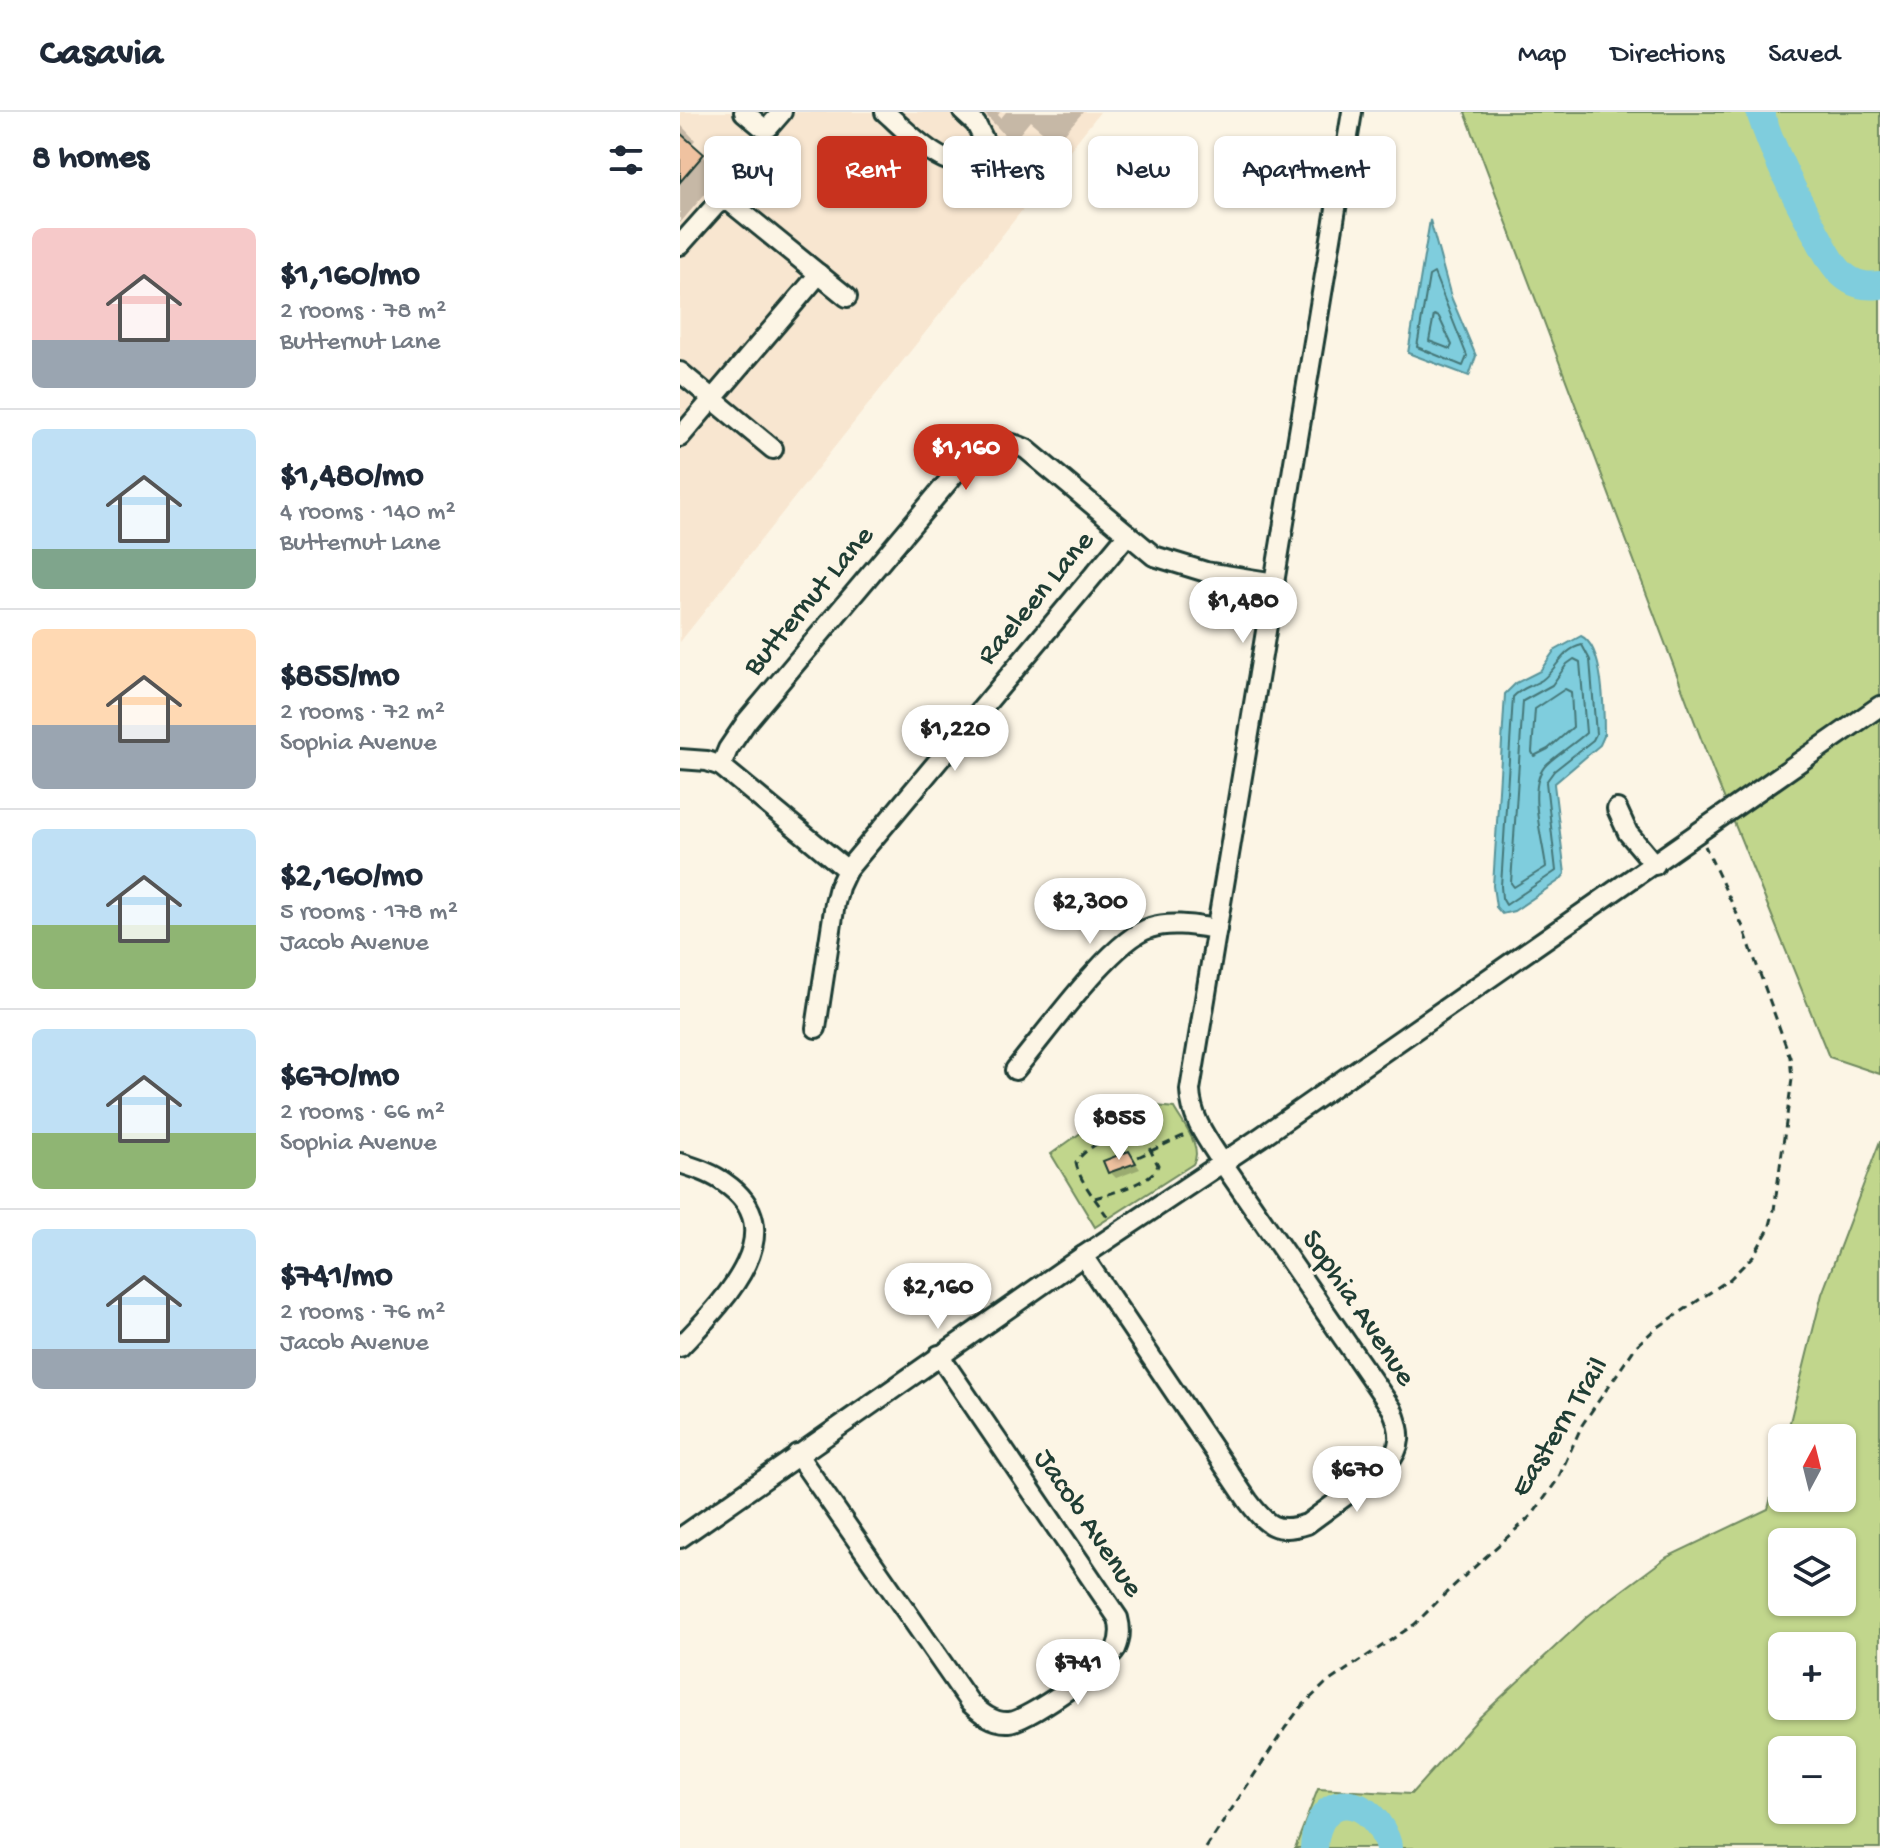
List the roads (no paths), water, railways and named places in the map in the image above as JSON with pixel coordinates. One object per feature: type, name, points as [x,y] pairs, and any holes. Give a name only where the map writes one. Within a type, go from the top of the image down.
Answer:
[{"type":"street","points":[[744,112],[762,127],[769,127],[782,112]]},
{"type":"street","points":[[885,112],[940,158],[957,163],[970,159],[980,148],[983,138],[976,124],[963,112]]},
{"type":"street","name":"Sophia Avenue","points":[[1083,1256],[1258,1515],[1273,1527],[1284,1529],[1307,1524],[1386,1466],[1399,1448],[1400,1432],[1385,1397],[1200,1128],[1193,1116],[1190,1090],[1352,112]]},
{"type":"street","points":[[680,245],[715,206],[720,202],[730,202],[847,297]]},
{"type":"street","points":[[680,437],[819,274]]},
{"type":"street","points":[[680,372],[773,449]]},
{"type":"street","name":"Butternut Lane","points":[[721,766],[728,749],[747,721],[981,444],[1004,440],[1026,449],[1154,556],[1206,572],[1275,583]]},
{"type":"street","name":"Raeleen Lane","points":[[816,1028],[835,903],[847,870],[1128,534]]},
{"type":"street","points":[[680,1538],[939,1355],[1700,834],[1880,706]]},
{"type":"street","points":[[680,759],[707,761],[721,766],[847,870]]},
{"type":"street","points":[[1617,809],[1628,833],[1655,865]]},
{"type":"street","points":[[1015,1070],[1109,956],[1130,937],[1165,925],[1217,929]]},
{"type":"street","points":[[680,1163],[715,1177],[736,1192],[747,1204],[754,1235],[743,1273],[680,1347]]},
{"type":"street","name":"Jacob Avenue","points":[[797,1454],[970,1703],[985,1716],[1002,1722],[1030,1715],[1112,1656],[1119,1641],[1118,1618],[939,1355]]},
{"type":"water","points":[[1430,220],[1451,297],[1476,356],[1469,376],[1408,353]]},
{"type":"water","points":[[1581,636],[1589,642],[1598,666],[1603,696],[1604,736],[1600,745],[1554,784],[1565,874],[1514,911],[1502,914],[1496,907],[1493,886],[1505,694],[1516,683],[1540,671],[1554,651]]},
{"type":"waterway","points":[[1760,112],[1784,172],[1834,264],[1854,282],[1880,285]]},
{"type":"waterway","points":[[1314,1848],[1325,1814],[1347,1804],[1372,1816],[1389,1848]]}]
